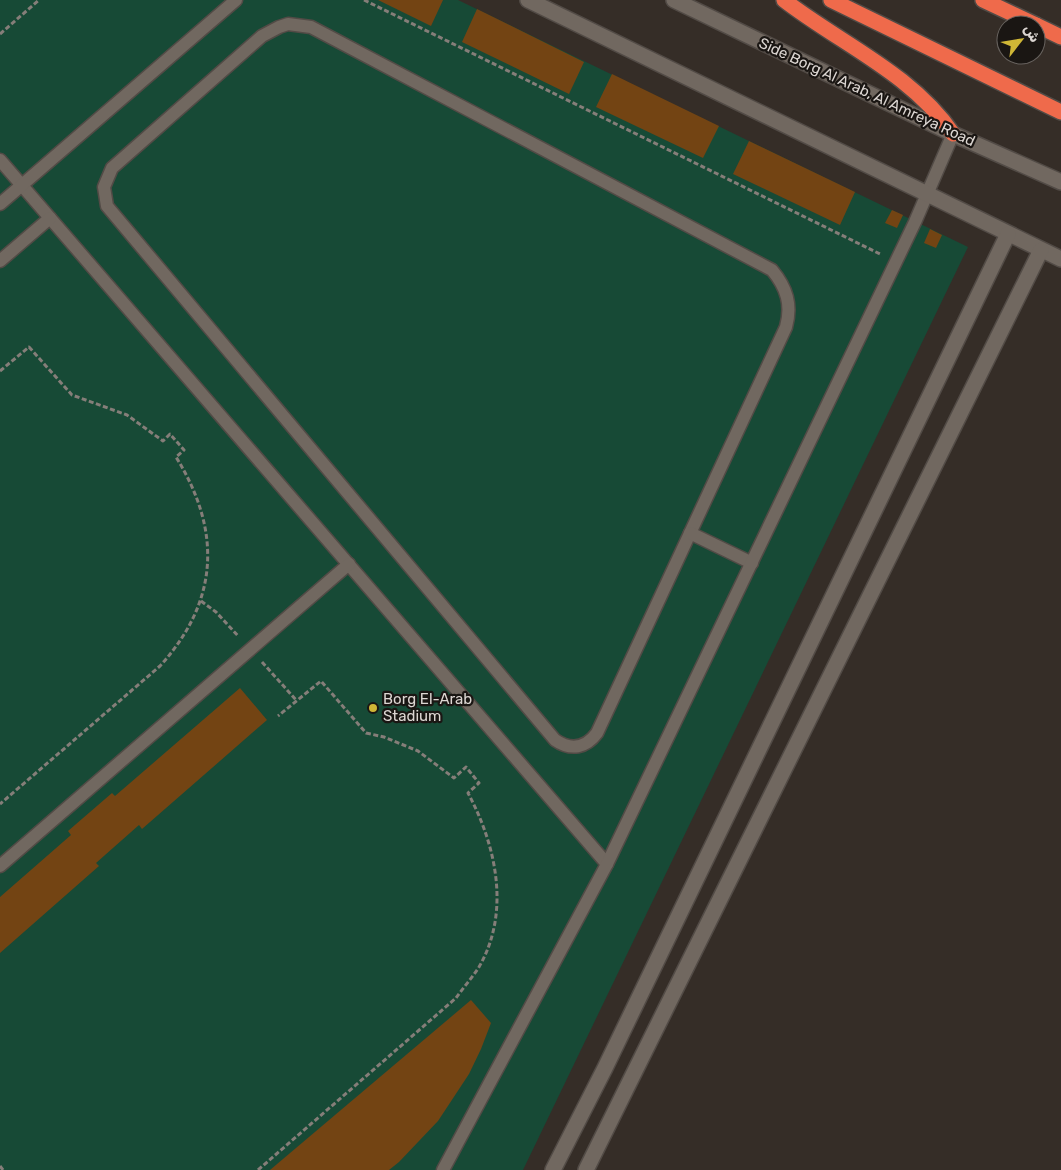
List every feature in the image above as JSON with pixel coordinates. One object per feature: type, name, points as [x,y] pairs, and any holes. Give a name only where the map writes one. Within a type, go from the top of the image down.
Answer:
[{"type":"highway","points":[[784,0],[909,84],[941,115],[953,134]]},
{"type":"highway","points":[[831,0],[1061,112]]},
{"type":"highway","points":[[983,0],[1015,15]]},
{"type":"highway","points":[[1046,30],[1061,37]]},
{"type":"street","points":[[528,0],[1061,259]]},
{"type":"street","name":"Side Borg Al Arab, Al Amreya Road","points":[[674,0],[953,134],[1061,182]]},
{"type":"street","points":[[553,1170],[614,1050],[1008,234]]},
{"type":"street","points":[[586,1170],[1041,250]]},
{"type":"lane","points":[[0,204],[236,0]]},
{"type":"lane","points":[[299,24],[319,31],[772,270],[786,291],[789,315],[786,327],[690,533],[597,732],[585,744],[577,747],[562,745],[555,740],[111,213],[104,198],[107,176],[112,168],[262,36],[279,27],[299,24]]},
{"type":"lane","points":[[443,1170],[607,864],[928,195],[953,134]]},
{"type":"lane","points":[[0,160],[607,864]]},
{"type":"lane","points":[[0,262],[50,218]]},
{"type":"lane","points":[[690,533],[752,563]]},
{"type":"lane","points":[[0,866],[349,564]]},
{"type":"path","points":[[0,34],[39,0]]},
{"type":"path","points":[[364,0],[896,262]]},
{"type":"path","points":[[0,371],[29,347],[72,395],[127,415],[163,442],[170,434],[184,450],[176,457],[192,482],[199,500],[204,519],[207,559],[201,601],[192,622],[171,654],[160,666],[0,804]]},
{"type":"path","points":[[258,1170],[456,998],[479,967],[485,953],[494,924],[497,901],[496,873],[491,845],[468,793],[479,783],[466,767],[454,778],[418,751],[384,737],[366,733],[321,681],[278,716]]},
{"type":"path","points":[[0,1166],[3,1170]]},
{"type":"green space","name":"Borg El-Arab Stadium","points":[[0,0],[458,0],[968,247],[523,1170],[0,1170]]},
{"type":"building","points":[[378,0],[443,0],[431,26]]},
{"type":"building","points":[[477,9],[584,62],[569,94],[462,42]]},
{"type":"building","points":[[612,74],[719,126],[703,158],[596,107]]},
{"type":"building","points":[[749,141],[855,192],[840,225],[733,174]]},
{"type":"building","points":[[892,210],[903,215],[897,228],[885,223]]},
{"type":"building","points":[[930,229],[942,235],[936,248],[924,243]]},
{"type":"building","points":[[240,688],[267,720],[142,829],[139,825],[96,863],[99,866],[0,953],[0,897],[71,835],[68,831],[112,793],[115,796]]},
{"type":"building","points":[[471,1000],[491,1023],[481,1049],[469,1074],[438,1121],[399,1162],[389,1170],[270,1170]]},
{"type":"place","name":"Borg El-Arab Stadium","points":[[373,708]]}]
